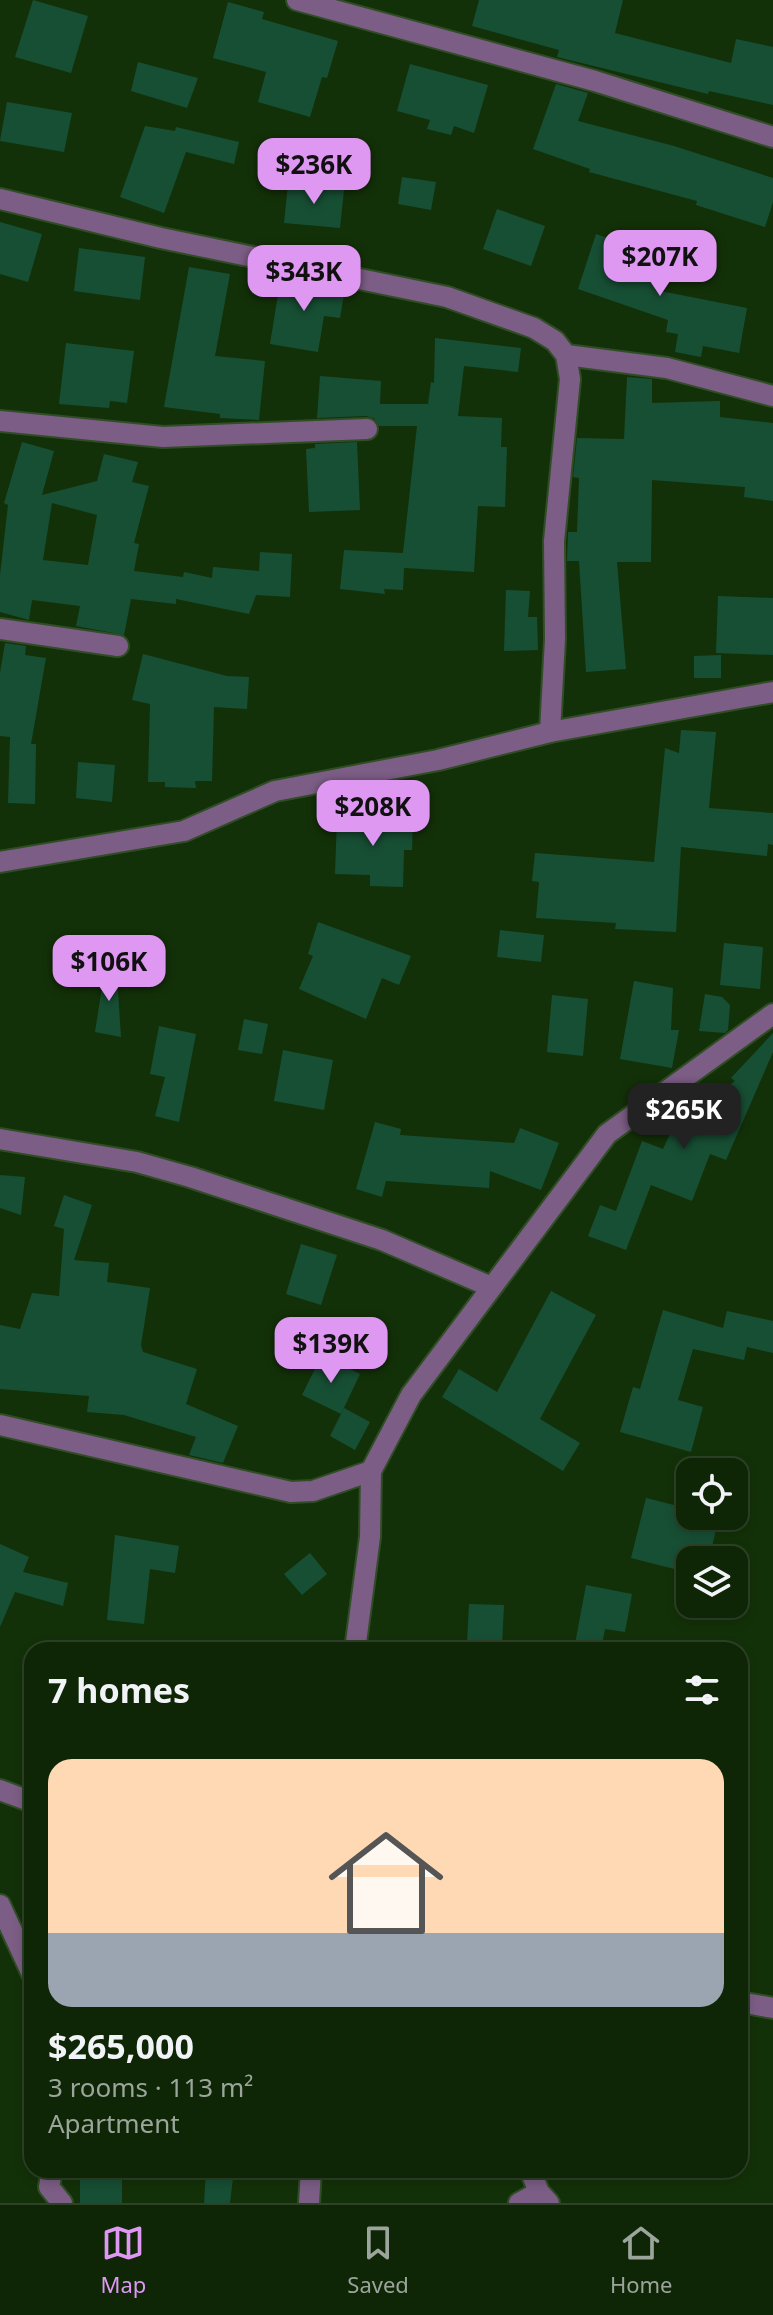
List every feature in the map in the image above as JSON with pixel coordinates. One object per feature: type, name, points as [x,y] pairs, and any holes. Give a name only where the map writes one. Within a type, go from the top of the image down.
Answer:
[{"type":"street","points":[[297,0],[595,81],[773,137]]},
{"type":"street","points":[[0,199],[161,238],[447,297],[534,328],[555,341],[566,355],[570,379],[554,541],[555,639],[550,732]]},
{"type":"street","points":[[566,355],[667,368],[773,396]]},
{"type":"street","points":[[0,421],[163,437],[367,429]]},
{"type":"street","points":[[0,629],[118,646]]},
{"type":"street","points":[[0,862],[184,831],[275,791],[438,760],[550,732],[773,692]]},
{"type":"street","points":[[356,1642],[370,1537],[371,1471],[411,1395],[489,1286],[607,1134],[773,1014]]},
{"type":"street","points":[[0,1139],[137,1162],[190,1177],[382,1240],[489,1286]]},
{"type":"street","points":[[0,1425],[291,1492],[313,1491],[371,1471]]},
{"type":"street","points":[[0,1790],[24,1799]]},
{"type":"street","points":[[0,1905],[24,1957]]},
{"type":"street","points":[[748,2003],[773,2008]]},
{"type":"street","points":[[51,2178],[49,2187],[62,2203]]},
{"type":"street","points":[[309,2203],[311,2178]]},
{"type":"street","points":[[519,2203],[544,2198],[534,2178]]},
{"type":"building","points":[[33,0],[88,16],[71,73],[15,57]]},
{"type":"building","points":[[479,0],[623,0],[615,33],[731,63],[736,39],[773,47],[773,105],[709,91],[708,94],[557,57],[559,50],[472,26]]},
{"type":"building","points":[[228,2],[264,12],[262,19],[338,41],[327,78],[322,77],[310,117],[258,102],[266,72],[213,58]]},
{"type":"building","points":[[138,62],[198,78],[187,108],[131,91]]},
{"type":"building","points":[[410,64],[488,85],[474,133],[454,126],[451,135],[427,129],[430,120],[397,111]]},
{"type":"building","points":[[556,84],[588,93],[578,121],[674,146],[773,178],[773,202],[765,227],[696,205],[697,201],[589,172],[590,169],[533,149]]},
{"type":"building","points":[[7,102],[72,113],[64,152],[0,141]]},
{"type":"building","points":[[145,126],[175,131],[176,127],[239,142],[234,164],[186,152],[164,213],[120,197]]},
{"type":"building","points":[[402,177],[436,182],[431,210],[398,204]]},
{"type":"building","points":[[288,184],[344,190],[340,228],[284,223]]},
{"type":"building","points":[[497,209],[545,226],[531,266],[483,249]]},
{"type":"building","points":[[0,222],[42,234],[28,282],[0,274]]},
{"type":"building","points":[[596,234],[666,258],[655,290],[747,308],[739,353],[703,346],[701,357],[675,352],[678,334],[666,332],[668,320],[578,289]]},
{"type":"building","points":[[79,248],[145,257],[140,300],[74,291]]},
{"type":"building","points":[[189,267],[230,274],[215,356],[265,361],[259,420],[220,418],[220,414],[164,407]]},
{"type":"building","points":[[281,276],[345,289],[340,318],[324,316],[318,352],[270,344]]},
{"type":"building","points":[[435,338],[521,348],[518,372],[464,366],[458,416],[502,418],[501,447],[507,447],[505,507],[478,506],[474,572],[404,568],[403,590],[384,589],[385,594],[340,589],[344,550],[403,553],[417,426],[379,426],[374,418],[366,416],[317,418],[320,376],[381,381],[380,404],[428,404],[431,382],[434,383]]},
{"type":"building","points":[[66,343],[134,351],[127,403],[110,401],[109,408],[59,404]]},
{"type":"building","points":[[627,377],[652,379],[652,403],[720,401],[720,417],[773,423],[773,501],[744,497],[745,487],[652,480],[651,562],[617,562],[626,669],[586,672],[579,561],[567,561],[568,532],[577,532],[579,478],[573,477],[577,438],[624,439]]},
{"type":"building","points":[[22,442],[54,451],[42,495],[97,481],[104,454],[138,462],[132,482],[149,486],[134,543],[139,544],[134,571],[183,577],[184,572],[212,578],[213,567],[259,571],[260,552],[292,554],[290,597],[256,595],[249,614],[176,599],[176,604],[131,599],[124,635],[76,626],[80,606],[32,600],[29,620],[0,612],[0,575],[8,505],[4,503]],"holes":[[[52,503],[97,515],[88,565],[43,560]]]},
{"type":"building","points":[[357,442],[360,510],[309,512],[306,449],[315,448],[315,444]]},
{"type":"building","points":[[506,590],[530,591],[528,617],[537,617],[538,650],[504,651]]},
{"type":"building","points":[[718,596],[773,598],[773,655],[716,653]]},
{"type":"building","points":[[5,643],[26,646],[25,655],[46,658],[31,744],[36,744],[35,804],[8,803],[10,737],[0,736],[0,673]]},
{"type":"building","points":[[143,654],[227,676],[249,677],[247,709],[214,707],[212,781],[195,781],[196,788],[165,787],[165,782],[148,782],[150,704],[132,700]]},
{"type":"building","points":[[721,655],[721,678],[694,678],[694,656]]},
{"type":"building","points":[[681,730],[716,732],[709,808],[773,813],[773,845],[768,844],[767,856],[681,847],[676,932],[615,929],[616,923],[536,918],[539,882],[532,881],[535,853],[654,862],[665,748],[679,753]]},
{"type":"building","points":[[78,762],[115,765],[112,802],[76,798]]},
{"type":"building","points":[[337,816],[413,819],[412,850],[404,850],[403,887],[370,886],[370,875],[335,874]]},
{"type":"building","points":[[318,922],[411,956],[399,985],[382,978],[366,1019],[299,989],[313,956],[308,954]]},
{"type":"building","points":[[500,930],[544,935],[541,962],[497,957]]},
{"type":"building","points":[[724,943],[763,947],[760,989],[720,985]]},
{"type":"building","points":[[106,961],[116,961],[121,1037],[95,1032]]},
{"type":"building","points":[[634,981],[673,988],[671,1030],[679,1030],[672,1068],[620,1059]]},
{"type":"building","points":[[705,994],[722,997],[730,1005],[728,1030],[725,1033],[699,1031]]},
{"type":"building","points":[[552,995],[588,999],[583,1056],[547,1052]]},
{"type":"building","points":[[244,1019],[268,1024],[262,1054],[238,1050]]},
{"type":"building","points":[[159,1026],[196,1034],[179,1122],[155,1116],[165,1077],[150,1074]]},
{"type":"building","points":[[773,1033],[773,1052],[726,1160],[710,1154],[692,1201],[651,1185],[626,1250],[588,1236],[600,1205],[616,1211],[642,1141],[663,1149],[683,1106],[695,1111],[735,1081],[731,1078]]},
{"type":"building","points":[[283,1050],[333,1060],[324,1110],[274,1101]]},
{"type":"building","points":[[375,1122],[401,1129],[400,1135],[514,1143],[520,1128],[559,1143],[541,1190],[490,1171],[489,1188],[386,1181],[382,1197],[356,1189]]},
{"type":"building","points":[[0,1175],[25,1177],[21,1215],[0,1208]]},
{"type":"building","points":[[64,1195],[92,1205],[74,1260],[109,1263],[107,1282],[150,1288],[141,1345],[143,1352],[197,1369],[186,1404],[238,1426],[223,1463],[189,1455],[196,1437],[124,1415],[87,1412],[89,1396],[0,1389],[0,1325],[20,1329],[32,1293],[59,1296],[64,1229],[54,1226]]},
{"type":"building","points":[[301,1244],[337,1255],[321,1305],[286,1294]]},
{"type":"building","points":[[551,1291],[596,1315],[540,1419],[580,1443],[563,1471],[442,1397],[459,1369],[497,1392]]},
{"type":"building","points":[[663,1310],[723,1328],[727,1311],[773,1321],[773,1353],[747,1347],[744,1360],[693,1349],[678,1400],[703,1407],[691,1452],[620,1432],[633,1387],[640,1389]]},
{"type":"building","points":[[322,1355],[360,1374],[341,1414],[302,1395]]},
{"type":"building","points":[[344,1408],[370,1422],[355,1450],[330,1436]]},
{"type":"building","points":[[646,1498],[676,1506],[676,1530],[716,1530],[712,1546],[676,1546],[676,1569],[631,1558]]},
{"type":"building","points":[[115,1535],[179,1546],[175,1573],[150,1569],[144,1624],[107,1620]]},
{"type":"building","points":[[0,1544],[29,1557],[23,1572],[68,1583],[63,1606],[15,1592],[0,1627]]},
{"type":"building","points":[[310,1553],[327,1574],[302,1595],[284,1574]]},
{"type":"building","points":[[586,1585],[632,1594],[625,1632],[605,1629],[603,1642],[575,1642]]},
{"type":"building","points":[[469,1604],[504,1605],[502,1642],[467,1642]]},
{"type":"building","points":[[80,2178],[122,2178],[122,2203],[80,2203]]},
{"type":"building","points":[[206,2178],[233,2178],[230,2203],[204,2203]]}]
